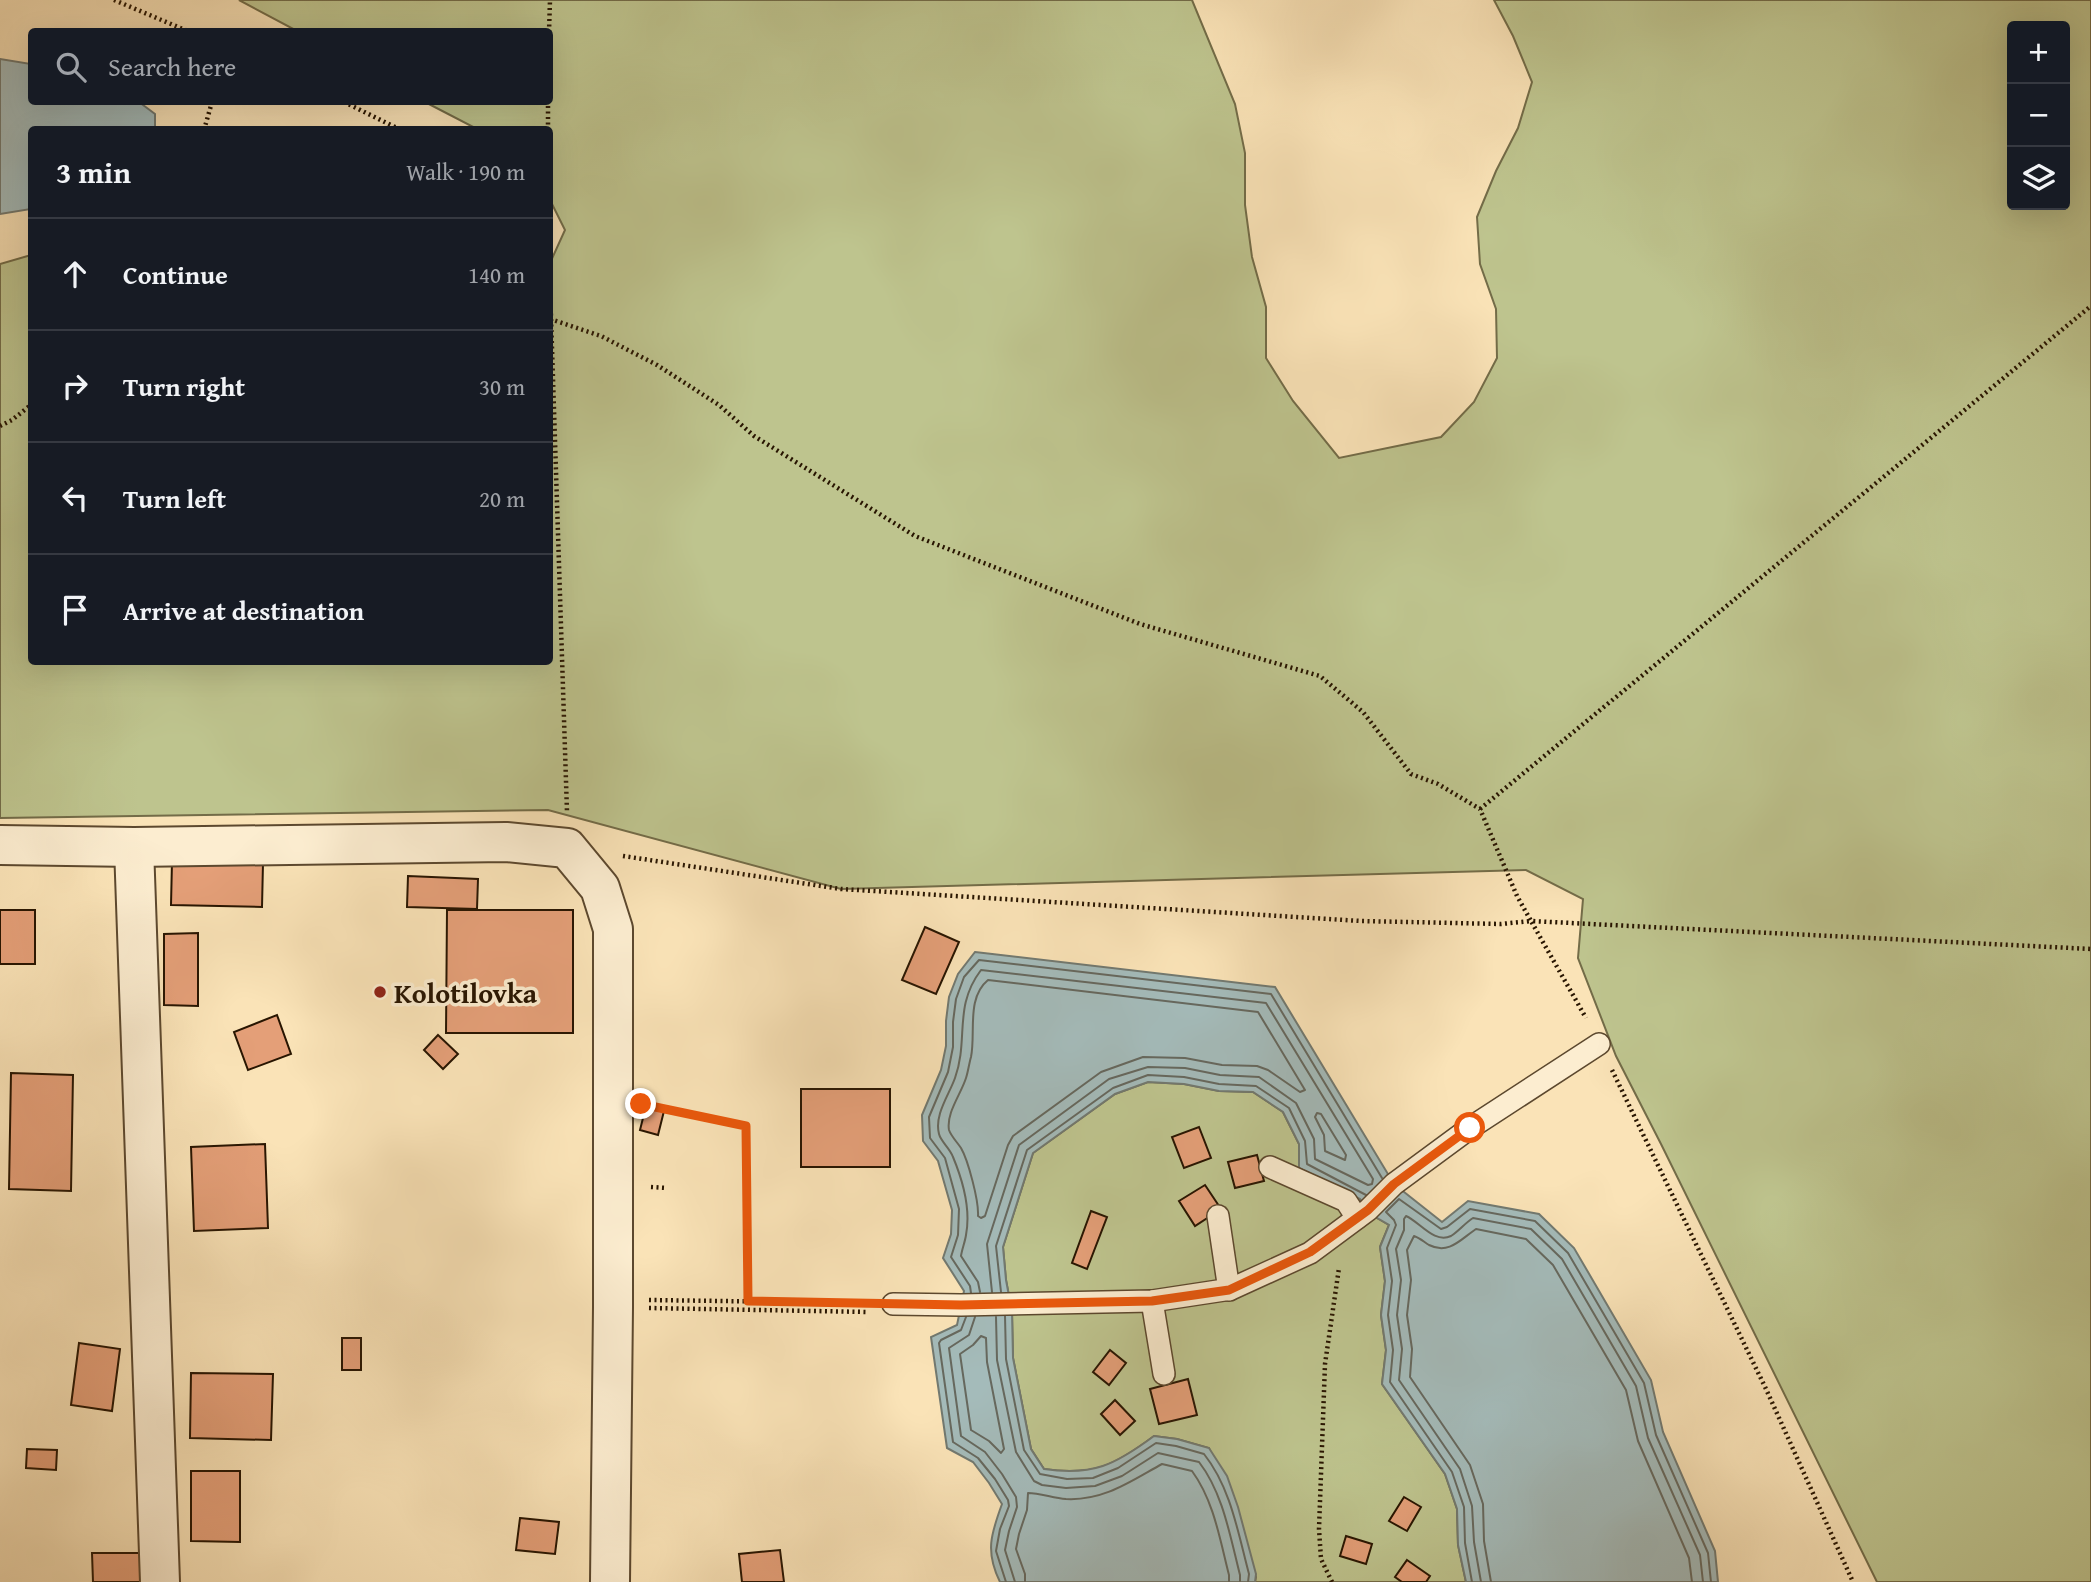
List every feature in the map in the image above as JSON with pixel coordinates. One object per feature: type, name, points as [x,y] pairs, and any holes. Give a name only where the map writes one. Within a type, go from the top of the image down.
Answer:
[{"type":"street","points":[[0,845],[134,847],[506,842],[567,848],[600,888],[613,929],[630,1304],[610,1582]]},
{"type":"street","points":[[134,847],[160,1582]]},
{"type":"lane","points":[[893,1304],[1152,1301],[1229,1290],[1310,1252],[1357,1218],[1394,1184],[1470,1128],[1599,1044]]},
{"type":"lane","points":[[1270,1167],[1346,1202],[1357,1218]]},
{"type":"lane","points":[[1218,1216],[1229,1290]]},
{"type":"lane","points":[[1152,1301],[1164,1374]]},
{"type":"path","points":[[114,0],[180,28]]},
{"type":"path","points":[[549,28],[550,0]]},
{"type":"path","points":[[205,126],[211,105]]},
{"type":"path","points":[[350,105],[393,126]]},
{"type":"path","points":[[548,105],[548,126]]},
{"type":"path","points":[[1480,809],[2091,306]]},
{"type":"path","points":[[553,320],[601,335],[657,365],[719,405],[754,436],[915,536],[1140,624],[1320,676],[1363,712],[1411,774],[1438,784],[1480,809],[1517,896],[1579,1003],[1766,1389],[1853,1582]]},
{"type":"path","points":[[553,402],[567,848],[841,890],[1362,921],[1501,924],[1531,921],[2091,949]]},
{"type":"path","points":[[0,426],[28,407]]},
{"type":"path","points":[[641,1104],[746,1126],[748,1301]]},
{"type":"path","points":[[1332,1582],[1321,1559],[1319,1529],[1325,1364],[1357,1218]]},
{"type":"path","points":[[630,1304],[748,1301],[893,1304]]},
{"type":"path","points":[[630,1304],[885,1312],[893,1304]]},
{"type":"green space","points":[[239,0],[1192,0],[1235,104],[1245,153],[1245,205],[1252,257],[1266,307],[1266,358],[1293,401],[1339,458],[1441,437],[1474,402],[1497,358],[1496,309],[1480,264],[1477,217],[1518,128],[1532,82],[1513,36],[1494,0],[2091,0],[2091,1582],[1877,1582],[1616,1056],[1578,958],[1583,899],[1526,870],[841,889],[548,810],[0,818],[0,264],[28,256],[28,665],[553,665],[553,256],[565,230],[553,206],[553,126],[471,126],[431,105],[553,105],[553,28],[291,28]]},
{"type":"green space","points":[[1148,1082],[1184,1084],[1219,1091],[1253,1092],[1283,1112],[1299,1144],[1299,1168],[1360,1199],[1372,1215],[1389,1225],[1380,1247],[1385,1281],[1381,1315],[1386,1350],[1382,1384],[1445,1474],[1457,1509],[1458,1545],[1466,1582],[1255,1582],[1256,1577],[1209,1448],[1154,1436],[1115,1461],[1090,1470],[1077,1471],[1044,1469],[1031,1449],[1013,1358],[1012,1312],[1003,1247],[1033,1153],[1115,1094]]},
{"type":"water","points":[[0,59],[28,64],[28,105],[143,105],[155,114],[155,126],[28,126],[28,209],[0,214]]},
{"type":"water","points":[[975,952],[1275,987],[1394,1184],[1368,1210],[1360,1199],[1299,1168],[1299,1144],[1283,1112],[1253,1092],[1219,1091],[1184,1084],[1148,1082],[1115,1094],[1033,1153],[1003,1247],[1012,1312],[1013,1358],[1031,1449],[1044,1469],[1076,1471],[1115,1461],[1154,1436],[1209,1448],[1227,1476],[1238,1507],[1256,1574],[1255,1582],[1000,1582],[995,1571],[991,1543],[1002,1504],[973,1462],[947,1448],[931,1337],[957,1325],[964,1291],[943,1258],[951,1234],[952,1210],[938,1161],[923,1141],[922,1115],[941,1070],[946,1046],[949,997],[958,974]]},
{"type":"water","points":[[1399,1188],[1442,1222],[1468,1201],[1539,1214],[1574,1248],[1651,1380],[1663,1432],[1715,1551],[1718,1582],[1466,1582],[1458,1545],[1457,1509],[1445,1474],[1382,1384],[1386,1350],[1381,1315],[1385,1281],[1380,1247],[1389,1225],[1372,1215]]},
{"type":"building","points":[[172,861],[263,863],[262,907],[171,905]]},
{"type":"building","points":[[408,876],[478,879],[477,909],[407,907]]},
{"type":"building","points":[[0,910],[35,910],[35,964],[0,964]]},
{"type":"building","points":[[447,910],[573,910],[573,1033],[446,1033]]},
{"type":"building","points":[[925,927],[959,942],[936,994],[902,980]]},
{"type":"building","points":[[198,933],[198,1006],[164,1005],[164,934]]},
{"type":"building","points":[[277,1015],[291,1054],[248,1070],[234,1032]]},
{"type":"building","points":[[438,1035],[458,1054],[443,1069],[424,1050]]},
{"type":"building","points":[[11,1073],[73,1075],[71,1191],[9,1189]]},
{"type":"building","points":[[801,1089],[890,1089],[890,1167],[801,1167]]},
{"type":"building","points":[[646,1106],[664,1111],[658,1135],[640,1130]]},
{"type":"building","points":[[1199,1127],[1211,1158],[1184,1168],[1172,1137]]},
{"type":"building","points":[[265,1144],[268,1228],[194,1231],[191,1147]]},
{"type":"building","points":[[1257,1155],[1264,1181],[1235,1188],[1228,1162]]},
{"type":"building","points":[[1205,1185],[1221,1209],[1195,1226],[1179,1201]]},
{"type":"building","points":[[1091,1211],[1107,1217],[1087,1269],[1072,1263]]},
{"type":"building","points":[[342,1338],[361,1338],[361,1370],[342,1370]]},
{"type":"building","points":[[79,1343],[120,1349],[112,1411],[71,1405]]},
{"type":"building","points":[[1110,1350],[1126,1363],[1109,1385],[1093,1372]]},
{"type":"building","points":[[191,1373],[273,1374],[271,1440],[190,1438]]},
{"type":"building","points":[[1188,1379],[1197,1415],[1159,1424],[1150,1389]]},
{"type":"building","points":[[1115,1400],[1135,1421],[1120,1435],[1101,1414]]},
{"type":"building","points":[[27,1449],[57,1450],[56,1470],[26,1468]]},
{"type":"building","points":[[191,1471],[240,1471],[240,1542],[191,1541]]},
{"type":"building","points":[[1404,1497],[1421,1507],[1407,1531],[1389,1521]]},
{"type":"building","points":[[520,1518],[559,1522],[555,1554],[516,1550]]},
{"type":"building","points":[[1346,1536],[1372,1544],[1366,1564],[1340,1556]]},
{"type":"building","points":[[780,1550],[784,1582],[742,1582],[739,1554]]},
{"type":"building","points":[[92,1553],[141,1553],[142,1582],[93,1582]]},
{"type":"building","points":[[1407,1560],[1430,1576],[1426,1582],[1402,1582],[1395,1577]]},
{"type":"place","name":"Kolotilovka","points":[[380,992]]},
{"type":"route","points":[[641,1104],[746,1126],[748,1301],[961,1305],[1152,1301],[1229,1290],[1310,1252],[1368,1210],[1394,1184],[1470,1128]]}]
